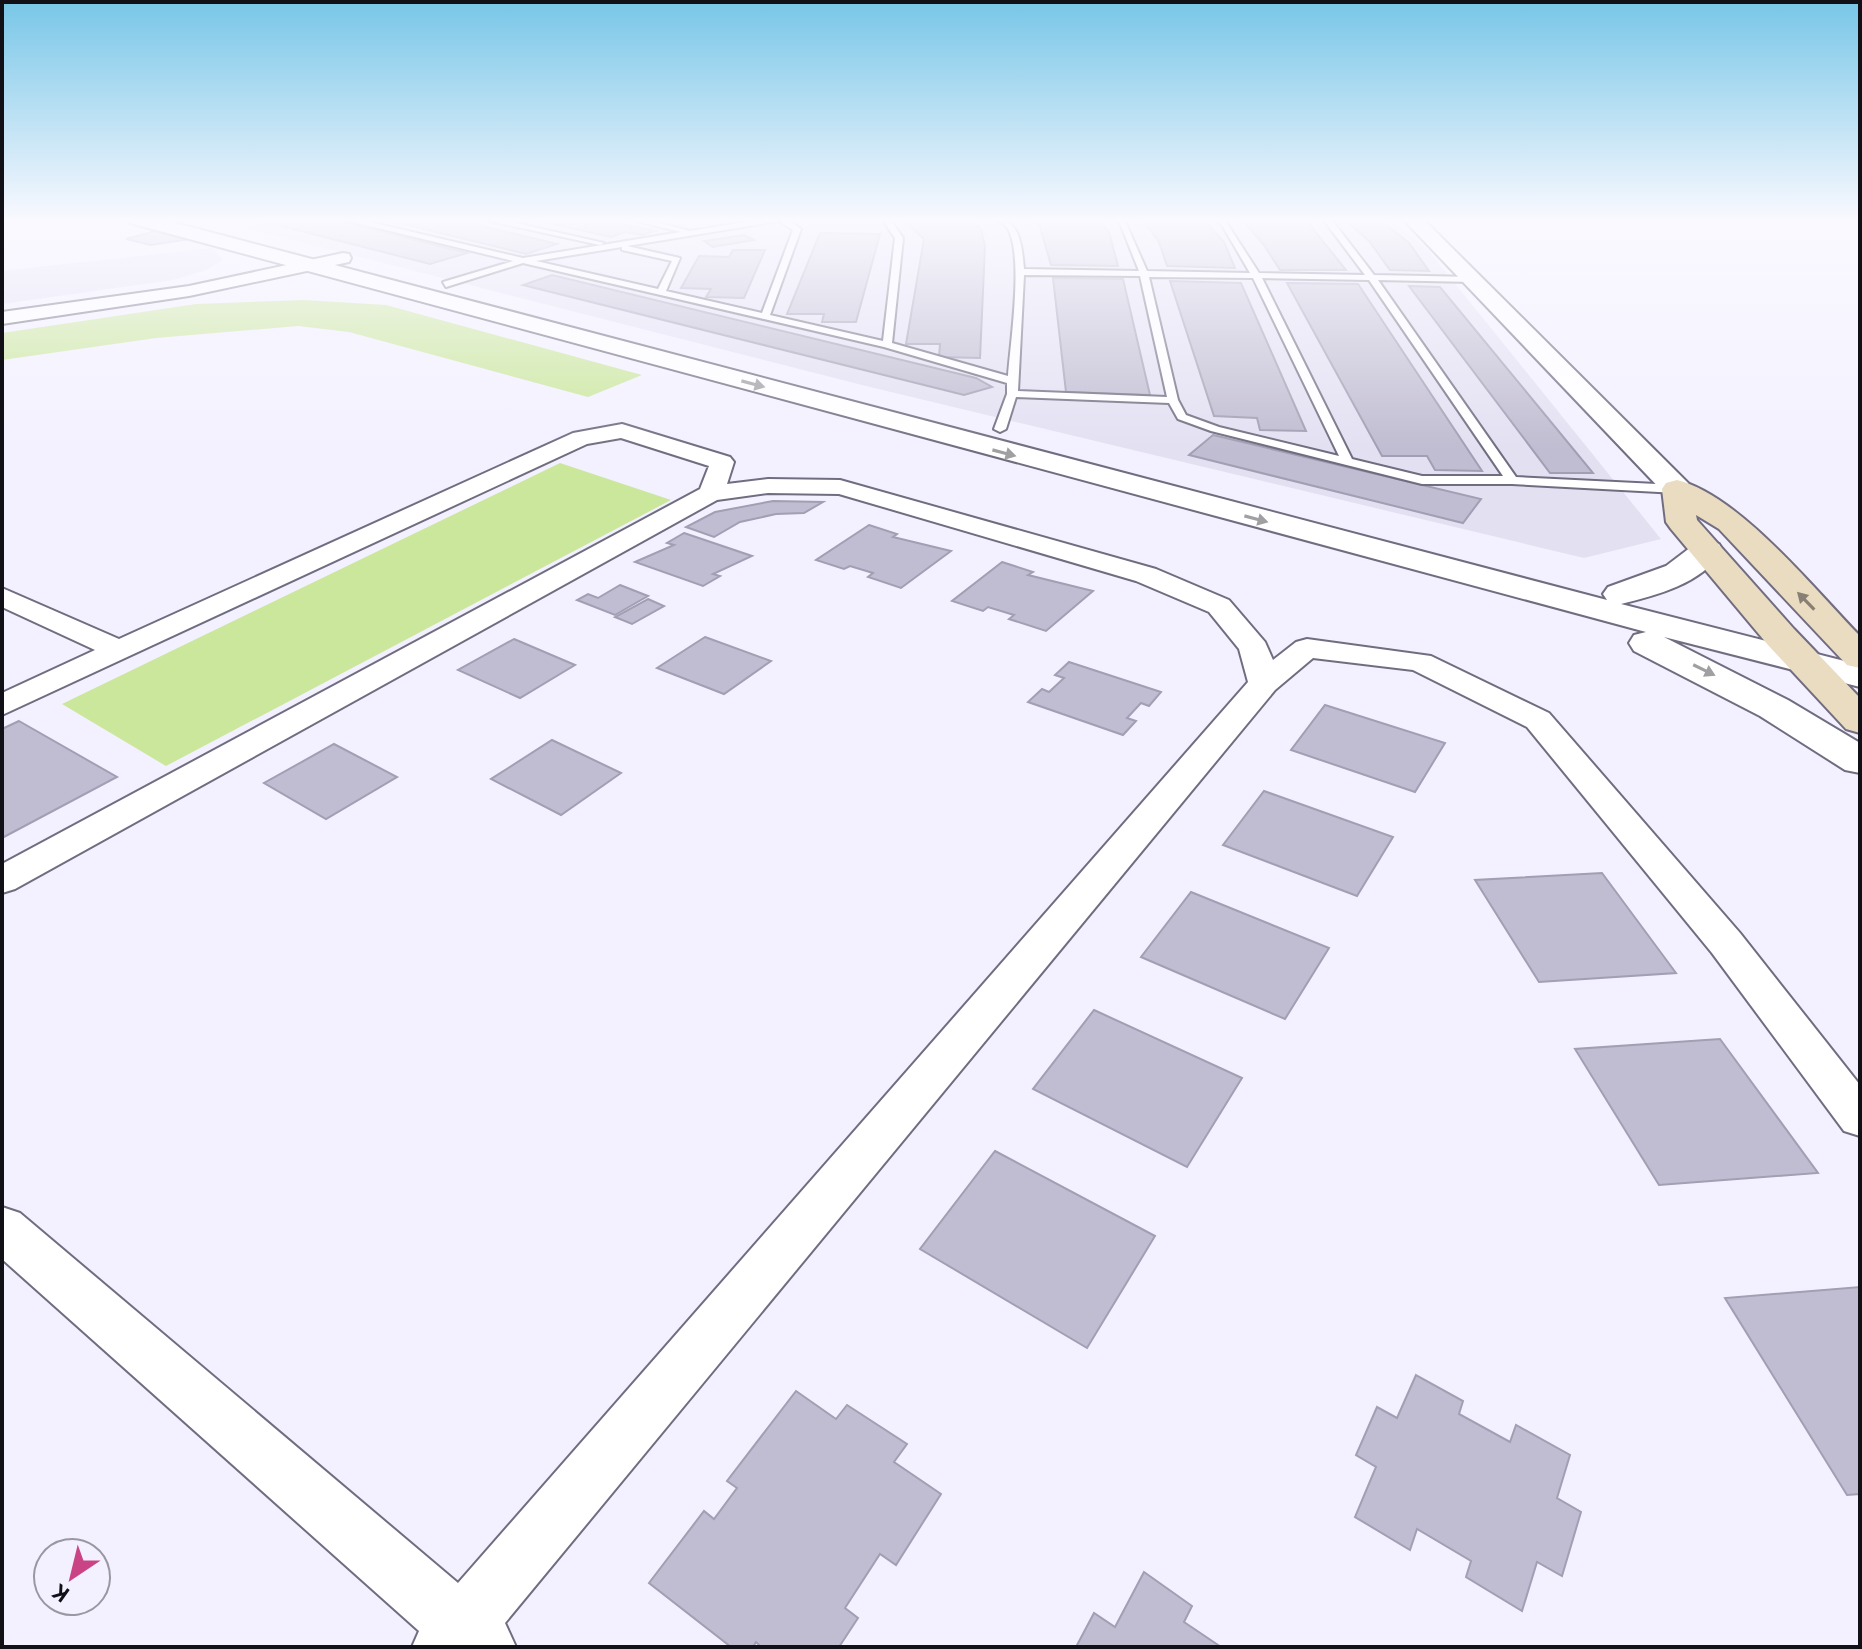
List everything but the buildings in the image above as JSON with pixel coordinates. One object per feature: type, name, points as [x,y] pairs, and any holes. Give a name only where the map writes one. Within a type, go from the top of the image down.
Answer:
[{"type":"main road","points":[[1677,489],[1682,522],[1781,637],[1860,721]]},
{"type":"main road","points":[[1677,489],[1730,522],[1857,660]]},
{"type":"street","points":[[2,318],[155,296]]},
{"type":"street","points":[[427,296],[1809,665],[1857,660]]},
{"type":"street","points":[[492,296],[1620,594],[1857,660]]},
{"type":"street","points":[[1489,296],[1677,489]]},
{"type":"street","points":[[2,705],[581,438],[622,431],[722,462],[711,493]]},
{"type":"street","points":[[2,880],[711,493],[768,486],[840,487],[1146,575],[1219,606],[1254,648],[1264,683]]},
{"type":"street","points":[[1620,594],[1670,578],[1707,551]]},
{"type":"street","points":[[1422,563],[1600,623],[1658,648],[1774,708],[1860,761]]},
{"type":"street","points":[[2,596],[119,650]]},
{"type":"street","points":[[2,1228],[463,1640],[1264,683],[1307,648],[1420,662],[1538,720],[1726,943],[1860,1118]]},
{"type":"lane","points":[[677,296],[887,345],[1012,387],[1173,400]]},
{"type":"lane","points":[[765,317],[773,296]]},
{"type":"lane","points":[[887,345],[893,296]]},
{"type":"lane","points":[[1000,429],[1012,387],[1018,296]]},
{"type":"lane","points":[[1149,296],[1173,400],[1182,417],[1215,429],[1422,480],[1512,480],[1677,489]]},
{"type":"lane","points":[[1266,296],[1347,461]]},
{"type":"lane","points":[[1385,296],[1512,480]]},
{"type":"shaded area","points":[[2,296],[59,296],[2,304]]},
{"type":"shaded area","points":[[513,296],[1465,296],[1661,539],[1584,558],[866,386]]},
{"type":"green space","points":[[304,300],[386,305],[642,375],[588,397],[349,332],[298,326],[156,338],[2,360],[2,333],[196,304]]},
{"type":"green space","points":[[560,463],[671,500],[166,766],[62,704]]}]
